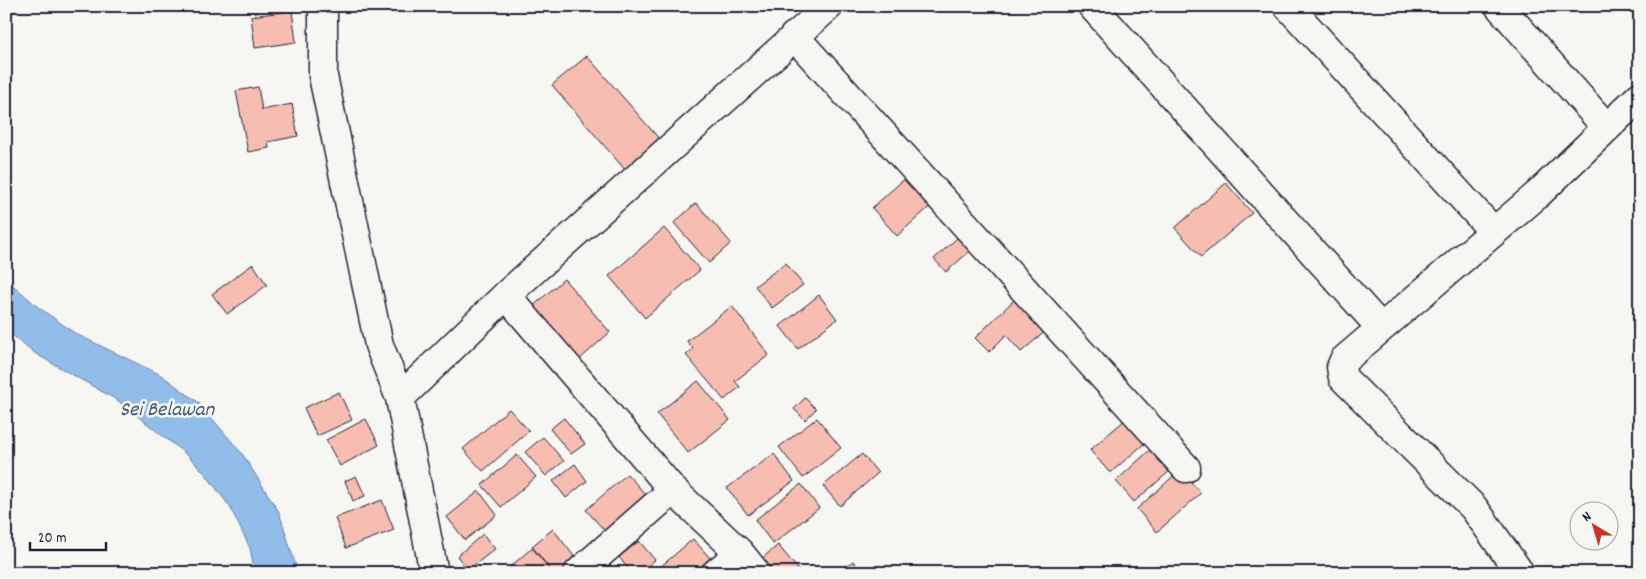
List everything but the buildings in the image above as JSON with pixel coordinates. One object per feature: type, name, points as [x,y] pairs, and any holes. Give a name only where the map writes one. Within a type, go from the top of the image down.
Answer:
[{"type":"street","points":[[323,6],[323,76],[379,345],[400,398],[434,573]]},
{"type":"street","points":[[400,398],[506,295],[794,36],[830,6]]},
{"type":"street","points":[[1092,6],[1381,328]]},
{"type":"street","points":[[1288,6],[1494,231]]},
{"type":"street","points":[[1499,6],[1607,128]]},
{"type":"street","points":[[794,36],[1186,468]]},
{"type":"street","points":[[1520,573],[1474,508],[1401,432],[1343,378],[1341,367],[1344,360],[1537,194],[1640,96]]},
{"type":"street","points":[[506,295],[673,490],[748,563],[716,573]]},
{"type":"street","points":[[578,573],[673,490]]},
{"type":"water","points":[[6,6],[19,6],[6,21]]},
{"type":"water","name":"Sei Belawan","points":[[6,279],[38,307],[76,334],[161,375],[199,403],[243,455],[279,512],[298,573],[255,573],[250,548],[230,507],[204,472],[187,455],[117,400],[36,354],[6,330]]}]
